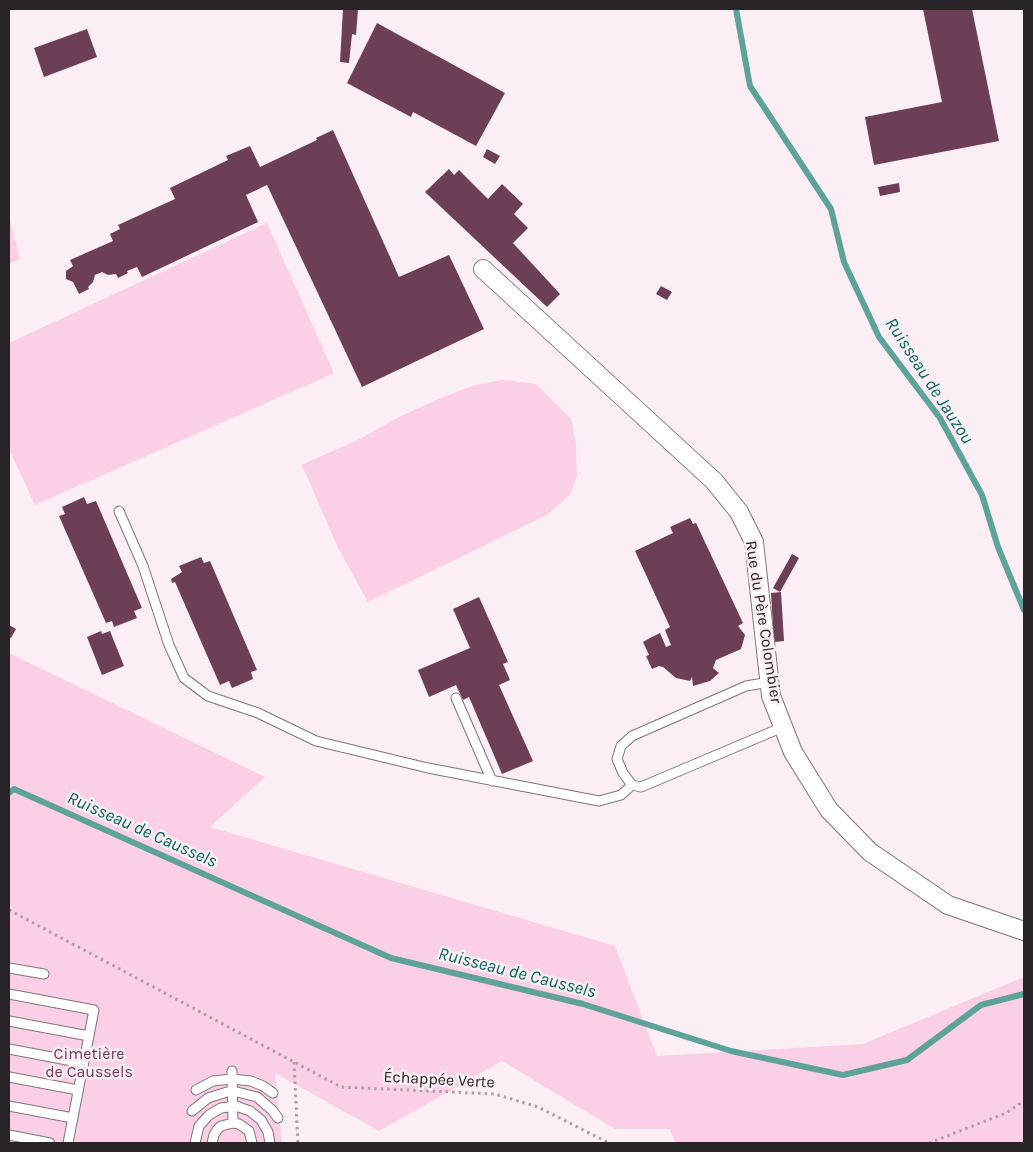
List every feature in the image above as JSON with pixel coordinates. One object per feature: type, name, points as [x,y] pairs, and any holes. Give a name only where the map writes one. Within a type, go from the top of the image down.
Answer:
[{"type":"street","name":"Rue du Père Colombier","points":[[483,269],[714,481],[739,512],[754,542],[771,696],[793,752],[829,810],[870,852],[948,906],[1024,931]]},
{"type":"lane","points":[[119,511],[142,566],[169,645],[184,678],[208,696],[258,712],[316,741],[428,768],[599,801],[621,795],[632,784]]},
{"type":"lane","points":[[770,682],[746,686],[632,736],[621,746],[617,759],[623,772],[632,784],[641,787],[657,782],[783,727]]},
{"type":"lane","points":[[456,698],[492,781]]},
{"type":"lane","points":[[9,968],[44,974]]},
{"type":"lane","points":[[9,994],[94,1010],[68,1143]]},
{"type":"lane","points":[[9,1021],[89,1036]]},
{"type":"lane","points":[[9,1050],[83,1063]]},
{"type":"lane","points":[[232,1075],[233,1123]]},
{"type":"lane","points":[[196,1090],[232,1075],[263,1086],[273,1093]]},
{"type":"lane","points":[[9,1077],[78,1090]]},
{"type":"lane","points":[[192,1111],[208,1098],[217,1094],[232,1092],[257,1097],[278,1118]]},
{"type":"lane","points":[[9,1106],[73,1118]]},
{"type":"lane","points":[[195,1143],[199,1126],[209,1115],[222,1108],[232,1107],[250,1110],[261,1120],[268,1132],[270,1143]]},
{"type":"lane","points":[[212,1143],[216,1130],[221,1126],[233,1123],[239,1124],[248,1131],[252,1143]]},
{"type":"lane","points":[[9,1136],[50,1143]]},
{"type":"path","name":"Échappée Verte","points":[[9,910],[341,1087],[495,1094],[538,1107],[609,1143]]},
{"type":"path","points":[[294,1061],[298,1143]]},
{"type":"path","points":[[929,1143],[1006,1113],[1024,1101]]},
{"type":"green space","points":[[9,217],[20,259],[9,264]]},
{"type":"green space","points":[[267,223],[334,373],[35,505],[9,449],[9,343]]},
{"type":"green space","points":[[503,380],[536,384],[571,419],[576,443],[577,476],[570,495],[545,516],[368,602],[338,548],[301,465],[360,439],[397,418],[443,397],[475,385]]},
{"type":"green space","name":"Cimetière de Caussels","points":[[9,653],[265,777],[210,827],[615,946],[657,1056],[863,1044],[1024,977],[1024,1143],[675,1143],[670,1129],[615,1129],[502,1061],[379,1131],[275,1073],[282,1143],[9,1143]]},
{"type":"building","points":[[343,9],[358,9],[356,35],[352,34],[349,63],[340,62]]},
{"type":"building","points":[[923,9],[972,9],[999,141],[874,165],[865,117],[942,102]]},
{"type":"building","points":[[377,23],[505,93],[476,146],[413,112],[411,117],[347,83]]},
{"type":"building","points":[[87,29],[97,57],[44,77],[34,48]]},
{"type":"building","points":[[333,130],[399,277],[449,255],[484,329],[362,387],[267,185],[246,195],[258,222],[142,277],[137,267],[127,271],[128,273],[118,278],[116,274],[108,275],[102,272],[95,275],[93,282],[88,287],[89,289],[79,294],[73,282],[66,279],[66,271],[73,266],[70,260],[113,241],[110,234],[120,229],[118,225],[175,199],[170,188],[228,160],[226,156],[250,146],[260,167],[317,140],[316,138]]},
{"type":"building","points":[[487,149],[500,156],[495,164],[483,157]]},
{"type":"building","points":[[449,169],[454,175],[459,170],[488,199],[502,184],[523,204],[514,214],[528,228],[513,243],[560,294],[547,307],[425,192]]},
{"type":"building","points":[[899,183],[900,192],[880,196],[878,187]]},
{"type":"building","points":[[661,286],[672,292],[667,300],[656,294]]},
{"type":"building","points":[[84,497],[87,504],[96,501],[142,608],[134,611],[137,618],[114,627],[112,621],[106,623],[59,516],[65,514],[62,507]]},
{"type":"building","points":[[690,518],[693,524],[696,523],[743,623],[738,626],[745,635],[741,649],[716,660],[713,668],[719,673],[710,681],[693,686],[692,677],[690,681],[676,678],[659,666],[652,669],[646,656],[649,655],[643,642],[660,633],[666,647],[671,645],[665,630],[670,627],[635,551],[673,533],[670,527]]},
{"type":"building","points":[[792,554],[799,558],[780,592],[773,588]]},
{"type":"building","points":[[201,557],[204,563],[210,561],[257,670],[251,672],[253,679],[232,688],[229,681],[220,685],[175,582],[172,583],[171,579],[182,572],[179,566]]},
{"type":"building","points":[[781,592],[784,641],[774,642],[771,593]]},
{"type":"building","points":[[479,597],[508,662],[503,664],[510,680],[499,685],[533,761],[502,774],[469,697],[463,700],[456,685],[429,697],[418,670],[470,648],[453,609]]},
{"type":"building","points":[[9,625],[16,629],[11,638],[9,637]]},
{"type":"building","points":[[101,631],[102,634],[110,631],[124,666],[102,675],[87,637]]},
{"type":"waterway","name":"Ruisseau de Jauzou","points":[[736,9],[750,86],[831,209],[844,262],[879,337],[940,418],[982,495],[998,547],[1024,610]]},
{"type":"waterway","name":"Ruisseau de Caussels","points":[[9,793],[14,789],[391,958],[583,1004],[731,1051],[843,1075],[907,1060],[981,1005],[1024,994]]}]
